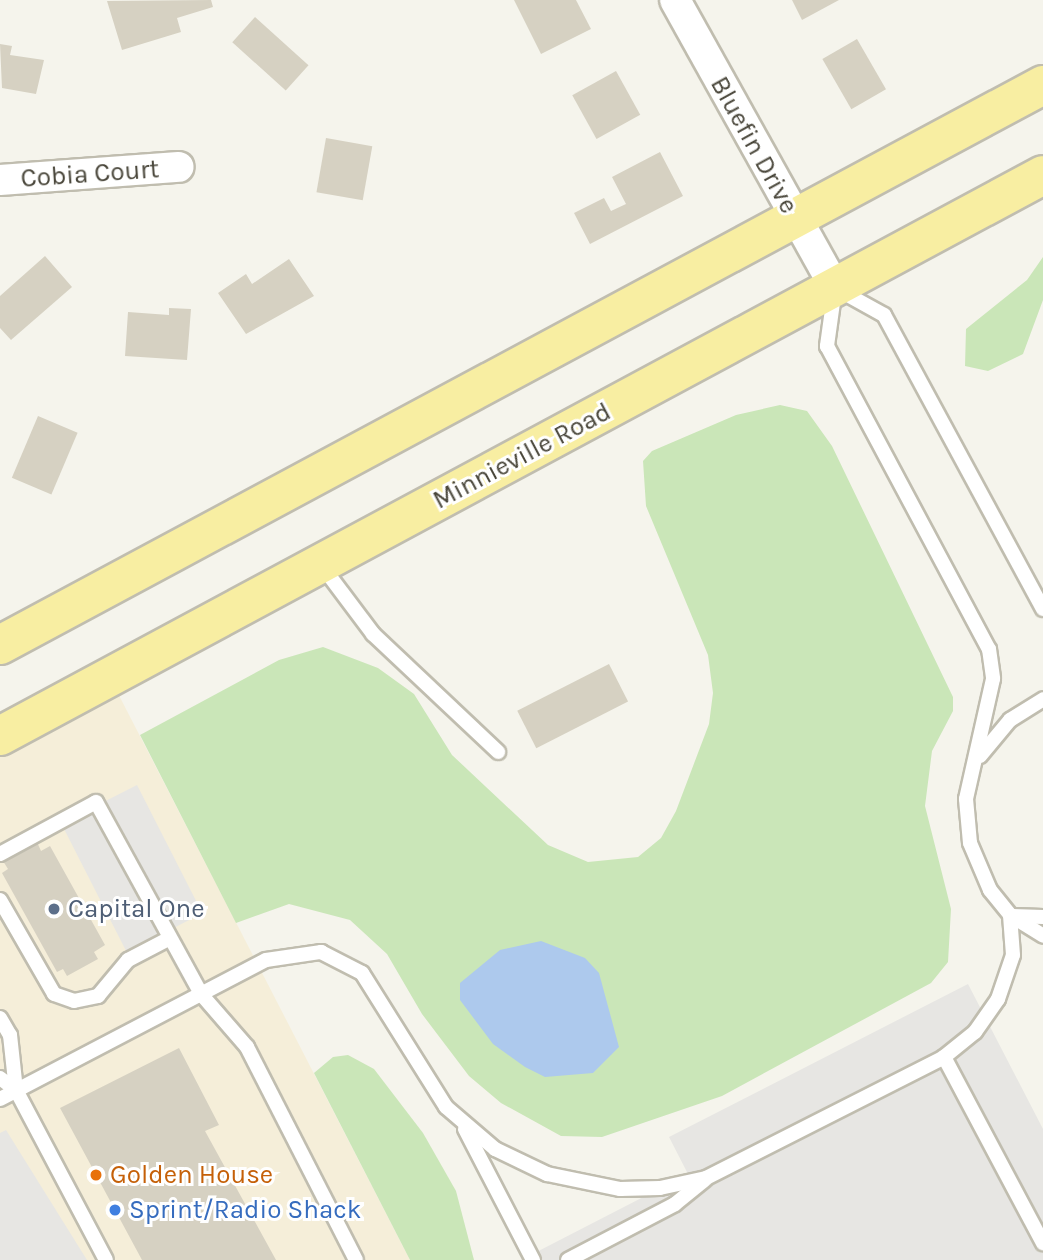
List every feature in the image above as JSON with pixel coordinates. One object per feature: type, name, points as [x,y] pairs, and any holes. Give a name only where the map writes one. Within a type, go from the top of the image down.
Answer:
[{"type":"main road","points":[[0,646],[1043,85]]},
{"type":"main road","name":"Minnieville Road","points":[[0,736],[1043,175]]},
{"type":"street","name":"Bluefin Drive","points":[[675,0],[835,288]]},
{"type":"street","name":"Cobia Court","points":[[0,180],[179,167]]},
{"type":"lane","points":[[1043,609],[884,315],[835,288],[827,346],[989,649],[993,679],[966,799],[970,843],[990,890],[1010,915],[1043,936]]},
{"type":"lane","points":[[320,564],[366,626],[498,752]]},
{"type":"lane","points":[[973,765],[1010,720],[1043,699]]},
{"type":"lane","points":[[0,854],[96,802],[201,994],[247,1047],[356,1260]]},
{"type":"lane","points":[[0,900],[54,994],[74,1002],[98,996],[128,960],[170,938]]},
{"type":"lane","points":[[1010,915],[1043,917]]},
{"type":"lane","points":[[568,1260],[668,1208],[706,1178],[944,1057],[975,1032],[998,999],[1013,955],[1010,915]]},
{"type":"lane","points":[[0,1098],[201,994],[290,953],[321,952],[343,962],[377,990],[426,1079],[459,1118],[495,1149],[560,1177],[620,1189],[706,1178]]},
{"type":"lane","points":[[0,1018],[10,1035],[16,1090],[106,1260]]},
{"type":"lane","points":[[944,1057],[1043,1243]]},
{"type":"lane","points":[[0,1078],[16,1090]]},
{"type":"lane","points":[[459,1118],[533,1260]]},
{"type":"shaded area","points":[[109,676],[410,1260],[0,1260],[0,735]]},
{"type":"shaded area","points":[[137,785],[202,913],[127,952],[61,824]]},
{"type":"shaded area","points":[[968,984],[1043,1129],[1043,1260],[521,1260],[688,1174],[669,1137]]},
{"type":"shaded area","points":[[6,1130],[87,1260],[0,1260],[0,1133]]},
{"type":"green space","points":[[1043,257],[1043,300],[1023,354],[988,371],[965,366],[966,329],[1027,280]]},
{"type":"green space","points":[[780,405],[807,411],[832,446],[953,697],[953,711],[932,751],[925,806],[951,909],[948,962],[931,983],[722,1096],[602,1137],[561,1136],[501,1103],[469,1076],[422,1014],[387,954],[350,920],[289,904],[236,923],[140,735],[279,660],[323,647],[378,668],[414,694],[452,755],[548,845],[588,862],[638,857],[661,838],[676,811],[709,724],[713,693],[708,655],[646,506],[643,461],[652,451],[736,415]]},
{"type":"green space","points":[[348,1055],[374,1069],[423,1133],[456,1191],[474,1260],[410,1260],[314,1073],[333,1057]]},
{"type":"water","points":[[541,941],[585,958],[599,973],[619,1047],[593,1073],[545,1077],[525,1067],[493,1044],[460,1000],[460,983],[500,950]]},
{"type":"building","points":[[211,0],[213,7],[177,18],[181,32],[122,50],[107,1]]},
{"type":"building","points":[[514,0],[576,0],[591,29],[541,54]]},
{"type":"building","points":[[792,0],[839,0],[802,20]]},
{"type":"building","points":[[255,17],[309,65],[286,90],[232,42]]},
{"type":"building","points":[[857,39],[886,89],[851,109],[822,59]]},
{"type":"building","points":[[0,44],[12,46],[10,55],[44,60],[36,94],[2,88]]},
{"type":"building","points":[[616,71],[640,115],[597,139],[572,95]]},
{"type":"building","points":[[326,138],[372,146],[363,200],[316,192]]},
{"type":"building","points":[[660,152],[683,196],[590,244],[574,213],[604,198],[611,211],[626,204],[612,177]]},
{"type":"building","points":[[45,256],[72,287],[11,340],[0,328],[0,296]]},
{"type":"building","points":[[289,259],[314,296],[246,334],[218,293],[246,274],[252,284]]},
{"type":"building","points":[[169,308],[191,309],[187,360],[125,356],[128,312],[169,315]]},
{"type":"building","points":[[38,416],[78,433],[51,494],[12,478]]},
{"type":"building","points":[[609,664],[628,701],[536,748],[517,711]]},
{"type":"building","name":"Capital One","points":[[37,842],[41,851],[50,846],[105,945],[94,952],[98,959],[67,976],[63,969],[57,972],[2,873],[8,869],[3,861]]},
{"type":"building","points":[[179,1048],[219,1125],[205,1131],[276,1260],[142,1260],[60,1108]]},
{"type":"place","name":"Capital One","points":[[54,909]]},
{"type":"place","name":"Golden House","points":[[96,1175]]},
{"type":"place","name":"Sprint/Radio Shack","points":[[115,1210]]}]
